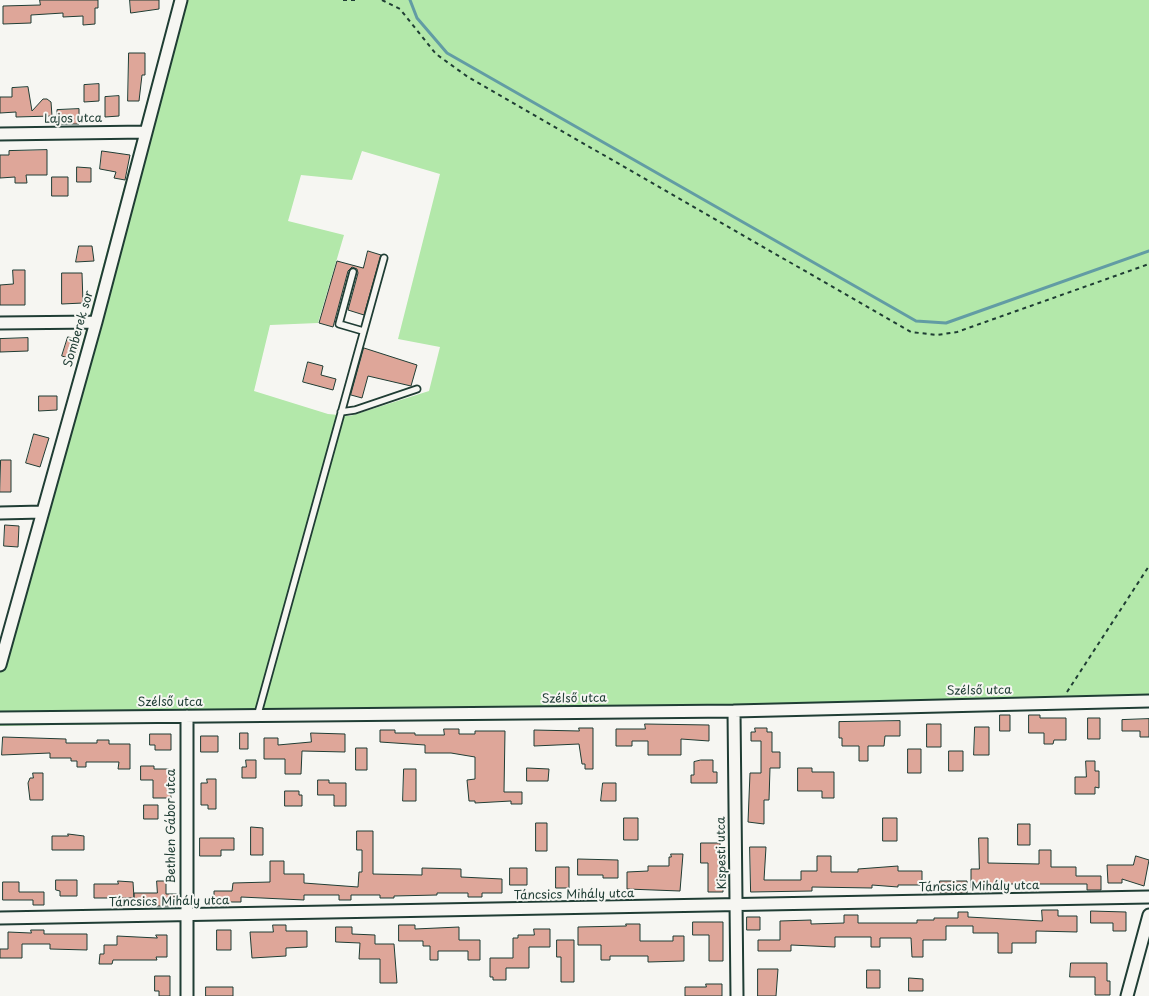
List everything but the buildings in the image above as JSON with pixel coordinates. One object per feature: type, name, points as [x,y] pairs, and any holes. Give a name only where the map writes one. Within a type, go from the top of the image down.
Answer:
[{"type":"street","name":"Somberek sor","points":[[0,665],[96,322],[182,0]]},
{"type":"street","name":"Lajos utca","points":[[0,134],[146,132]]},
{"type":"street","points":[[0,323],[96,322]]},
{"type":"street","points":[[0,512],[42,512]]},
{"type":"street","name":"Szélső utca","points":[[0,718],[734,711],[1149,701]]},
{"type":"street","name":"Kispesti utca","points":[[734,711],[737,996]]},
{"type":"street","name":"Bethlen Gábor utca","points":[[187,716],[186,916],[188,996]]},
{"type":"street","name":"Táncsics Mihály utca","points":[[0,918],[1149,897]]},
{"type":"street","points":[[1127,996],[1149,915]]},
{"type":"lane","points":[[257,717],[384,258]]},
{"type":"lane","points":[[353,272],[338,324],[363,331]]},
{"type":"lane","points":[[341,412],[355,410],[417,389]]},
{"type":"path","points":[[343,0],[357,0]]},
{"type":"path","points":[[382,0],[400,9],[436,54],[468,77],[910,332],[937,335],[957,332],[1149,264]]},
{"type":"path","points":[[1060,702],[1149,566]]},
{"type":"green space","points":[[174,0],[1149,0],[1149,707],[0,726],[0,651]],"holes":[[[362,151],[440,174],[398,339],[440,347],[429,391],[350,416],[328,414],[254,391],[270,325],[318,323],[344,235],[288,221],[301,175],[352,180]]]},
{"type":"waterway","points":[[410,0],[417,18],[447,53],[916,321],[946,323],[1149,251]]}]
